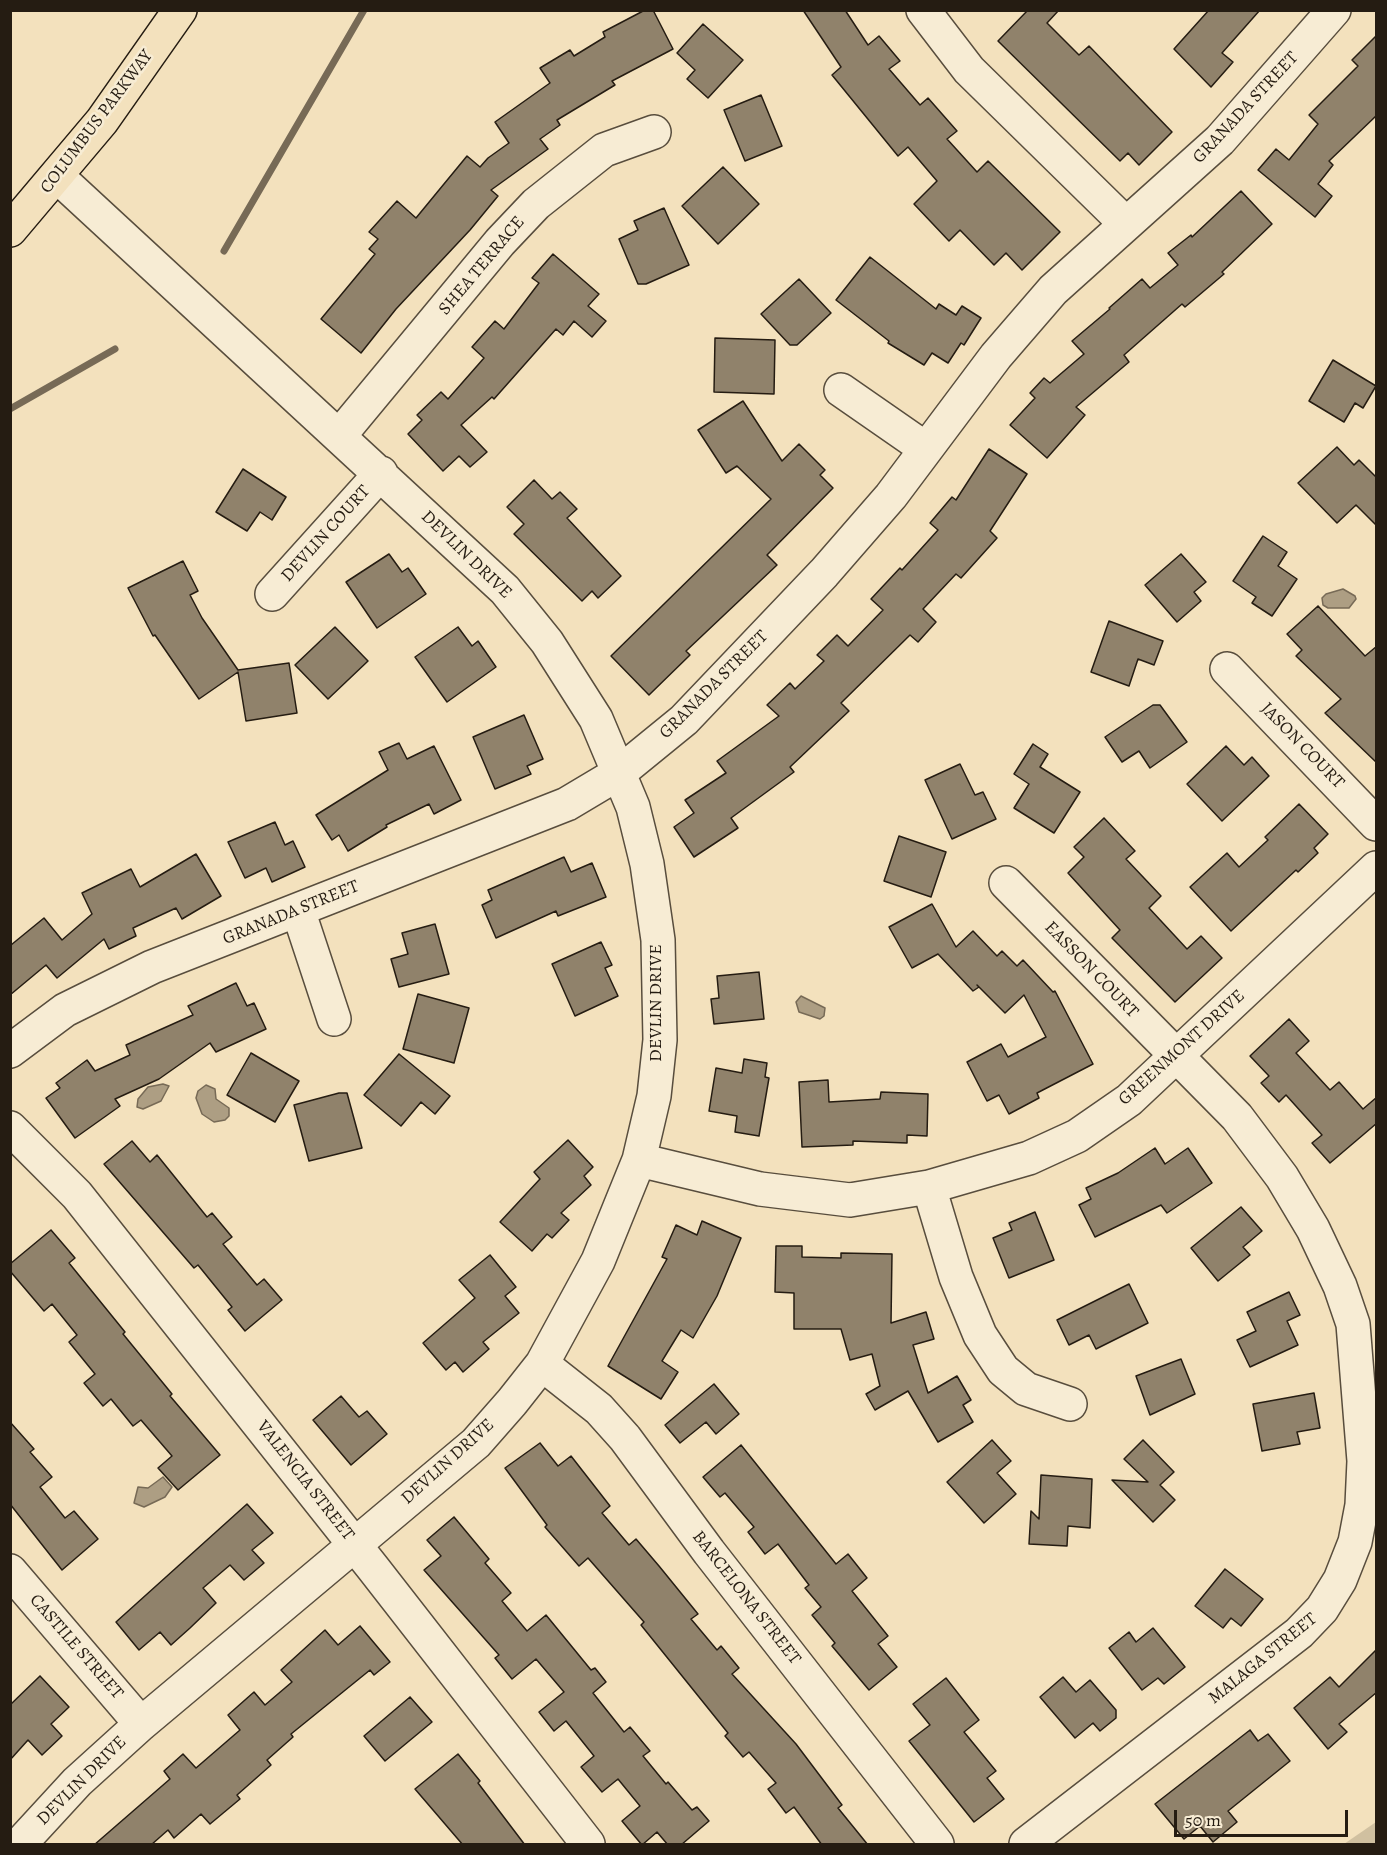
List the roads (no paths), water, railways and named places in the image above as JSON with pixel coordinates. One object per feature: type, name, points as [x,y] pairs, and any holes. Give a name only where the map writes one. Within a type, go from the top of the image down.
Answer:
[{"type":"main road","name":"COLUMBUS PARKWAY","points":[[10,230],[58,177],[102,121],[180,10]]},
{"type":"street","points":[[923,10],[969,70],[1126,224]]},
{"type":"street","name":"GRANADA STREET","points":[[10,1051],[65,1010],[152,967],[567,804],[618,773],[684,720],[824,573],[891,496],[996,356],[1053,290],[1220,140],[1334,10]]},
{"type":"street","name":"SHEA TERRACE","points":[[340,435],[500,242],[536,204],[604,150],[654,132]]},
{"type":"street","name":"DEVLIN DRIVE","points":[[20,1845],[77,1782],[141,1724],[476,1443],[542,1364],[598,1262],[639,1160],[654,1096],[660,1040],[658,940],[647,864],[633,807],[596,719],[547,642],[506,590],[58,177]]},
{"type":"street","points":[[841,390],[926,449]]},
{"type":"street","name":"DEVLIN COURT","points":[[272,594],[381,474]]},
{"type":"street","name":"JASON COURT","points":[[1227,669],[1377,824]]},
{"type":"street","name":"GREENMONT DRIVE","points":[[639,1160],[760,1189],[850,1200],[929,1187],[1029,1158],[1077,1136],[1129,1100],[1377,868]]},
{"type":"street","name":"EASSON COURT","points":[[1006,884],[1176,1056]]},
{"type":"street","points":[[298,910],[334,1019]]},
{"type":"street","name":"MALAGA STREET","points":[[1026,1845],[1299,1633],[1322,1609],[1340,1580],[1355,1542],[1362,1505],[1364,1461],[1365,1320],[1340,1286],[1313,1229],[1282,1177],[1237,1117],[1176,1056]]},
{"type":"street","name":"VALENCIA STREET","points":[[10,1128],[77,1195],[355,1545],[588,1845]]},
{"type":"street","points":[[929,1187],[956,1277],[980,1335],[1003,1370],[1026,1389],[1070,1404]]},
{"type":"street","name":"BARCELONA STREET","points":[[542,1364],[599,1409],[625,1438],[709,1552],[938,1845]]},
{"type":"street","name":"CASTILE STREET","points":[[10,1571],[141,1724]]},
{"type":"waterway","points":[[224,251],[364,10]]},
{"type":"waterway","points":[[10,409],[115,349]]}]
